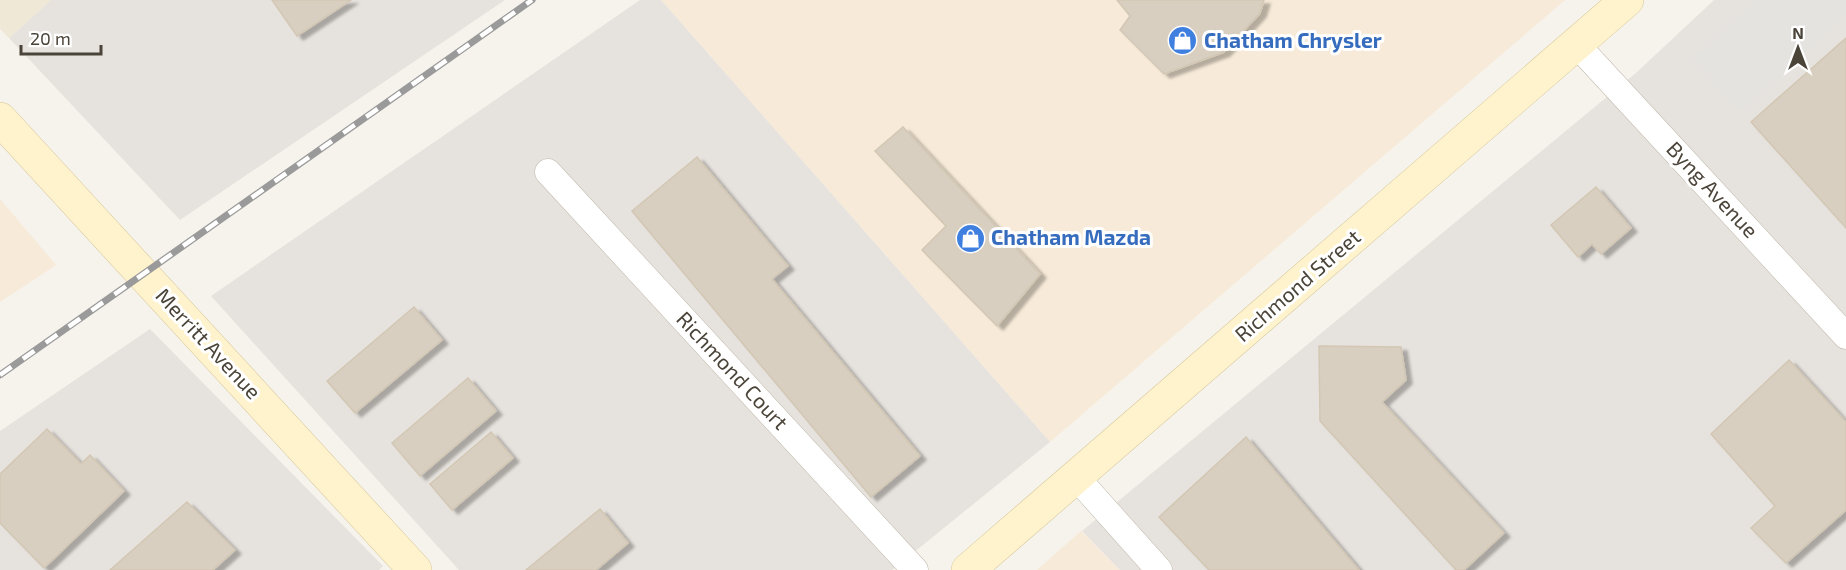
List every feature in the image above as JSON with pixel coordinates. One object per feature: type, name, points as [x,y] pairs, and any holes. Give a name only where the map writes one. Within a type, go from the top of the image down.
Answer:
[{"type":"main road","name":"Richmond Street","points":[[968,570],[1627,0]]},
{"type":"main road","name":"Merritt Avenue","points":[[0,119],[415,570]]},
{"type":"street","name":"Byng Avenue","points":[[1577,45],[1846,336]]},
{"type":"street","name":"Richmond Court","points":[[548,172],[915,570]]},
{"type":"street","points":[[1076,477],[1159,570]]},
{"type":"shaded area","points":[[0,0],[51,0],[9,38],[0,29]]},
{"type":"shaded area","points":[[51,0],[505,0],[180,220],[9,38]]},
{"type":"shaded area","points":[[640,0],[661,0],[1050,442],[892,570],[459,570],[211,296]]},
{"type":"shaded area","points":[[661,0],[1565,0],[1050,442]]},
{"type":"shaded area","points":[[1714,0],[1846,0],[1846,570],[1120,570],[1082,531],[1637,72]]},
{"type":"shaded area","points":[[1757,0],[1846,0],[1846,15],[1742,111],[1692,59]]},
{"type":"shaded area","points":[[0,199],[56,265],[0,302]]},
{"type":"shaded area","points":[[150,329],[383,566],[379,570],[0,570],[0,431]]},
{"type":"shaded area","points":[[1081,531],[1120,570],[1037,570]]},
{"type":"building","points":[[272,0],[351,0],[297,36]]},
{"type":"building","name":"Chatham Chrysler","points":[[1117,0],[1264,0],[1260,13],[1224,52],[1164,74],[1120,30],[1130,16]]},
{"type":"building","points":[[1846,38],[1846,228],[1751,122]]},
{"type":"building","name":"Chatham Mazda","points":[[903,127],[1040,274],[997,326],[922,250],[946,226],[875,151]]},
{"type":"building","points":[[697,157],[788,266],[772,279],[920,456],[871,497],[632,211]]},
{"type":"building","points":[[1596,187],[1631,228],[1601,254],[1592,244],[1578,257],[1551,225]]},
{"type":"building","points":[[414,307],[442,340],[355,413],[327,381]]},
{"type":"building","points":[[1319,346],[1401,347],[1406,380],[1382,402],[1504,533],[1464,570],[1456,570],[1320,421]]},
{"type":"building","points":[[1789,360],[1846,422],[1846,510],[1786,563],[1751,528],[1775,506],[1711,434]]},
{"type":"building","points":[[468,378],[496,411],[420,476],[392,443]]},
{"type":"building","points":[[47,429],[81,464],[90,455],[124,491],[44,568],[0,523],[0,474]]},
{"type":"building","points":[[491,432],[513,458],[452,510],[430,484]]},
{"type":"building","points":[[1246,437],[1359,570],[1209,570],[1159,517]]},
{"type":"building","points":[[187,502],[235,550],[213,570],[110,570]]},
{"type":"building","points":[[600,509],[628,543],[596,570],[526,570]]},
{"type":"railway","points":[[0,375],[532,0]]},
{"type":"place","name":"Chatham Chrysler","points":[[1183,41]]},
{"type":"place","name":"Chatham Mazda","points":[[970,238]]}]
